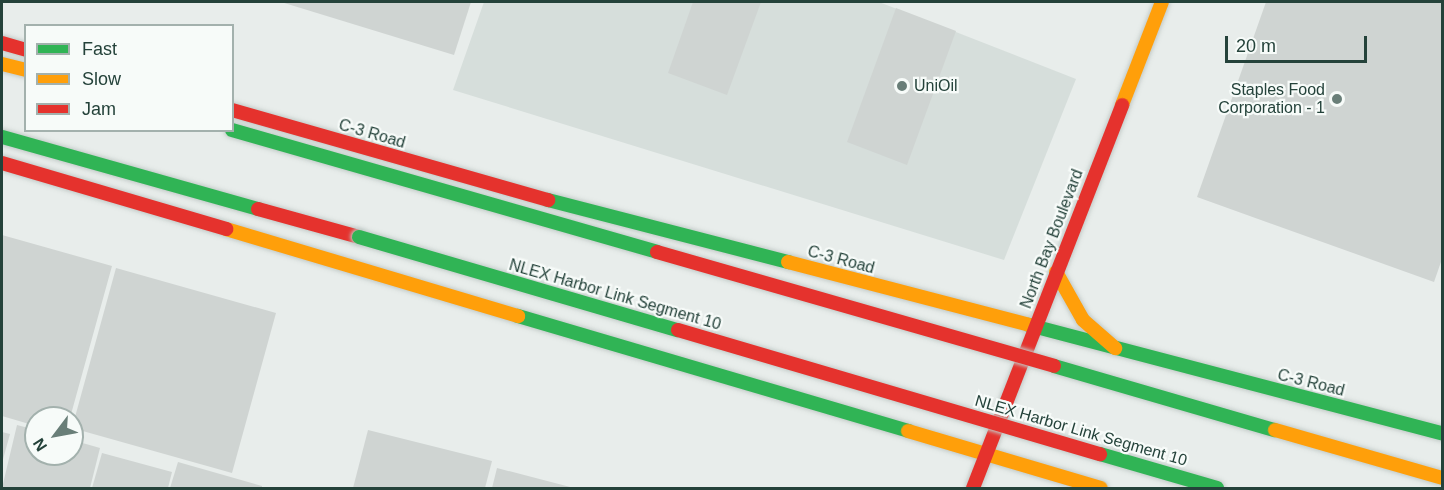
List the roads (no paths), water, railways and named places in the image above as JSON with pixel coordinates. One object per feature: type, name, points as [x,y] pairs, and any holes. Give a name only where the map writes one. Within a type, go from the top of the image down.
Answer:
[{"type":"main road","name":"North Bay Boulevard","points":[[973,489],[1162,2]]},
{"type":"main road","points":[[2,43],[24,49]]},
{"type":"main road","points":[[2,64],[24,70]]},
{"type":"main road","name":"C-3 Road","points":[[234,111],[473,180],[1443,434]]},
{"type":"main road","points":[[234,131],[1443,478]]},
{"type":"main road","name":"NLEX Harbor Link Segment 10","points":[[2,137],[359,237],[1217,489]]},
{"type":"main road","points":[[2,163],[1101,489]]},
{"type":"main road","points":[[1056,272],[1083,320],[1119,351]]},
{"type":"place","name":"UniOil","points":[[902,86]]},
{"type":"place","name":"Staples Food Corporation - 1","points":[[1337,99]]}]
